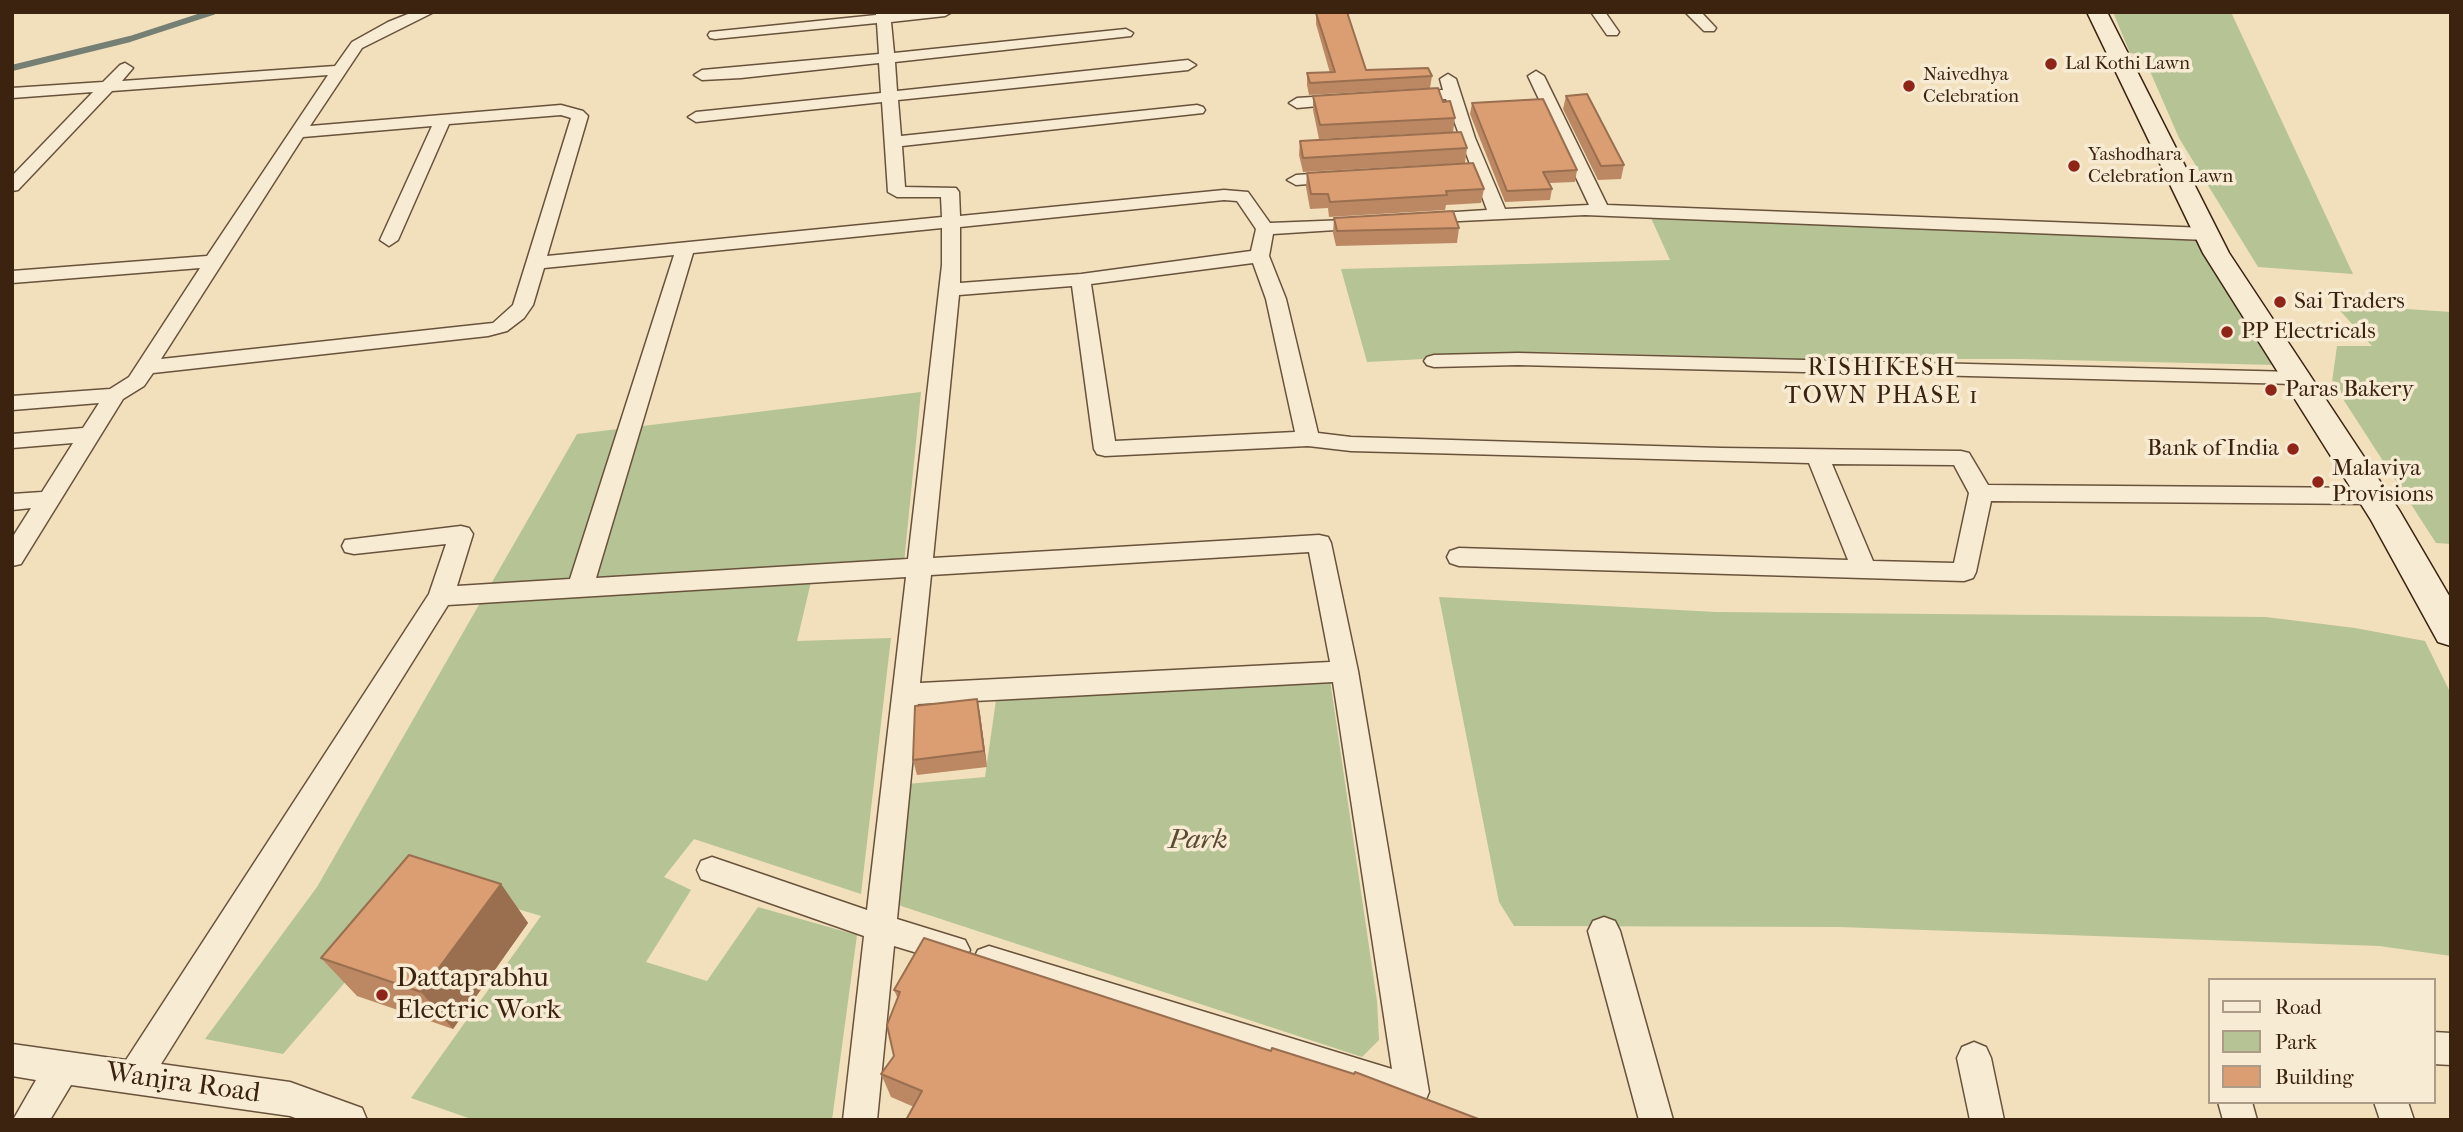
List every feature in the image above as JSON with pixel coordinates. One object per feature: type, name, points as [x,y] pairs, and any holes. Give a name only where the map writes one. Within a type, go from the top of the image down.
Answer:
[{"type":"street","points":[[12,558],[115,395],[137,381],[297,132],[357,45],[393,25],[427,12]]},
{"type":"street","points":[[715,34],[883,15],[945,12]]},
{"type":"street","points":[[1598,12],[1612,32]]},
{"type":"street","points":[[1692,12],[1709,28]]},
{"type":"street","points":[[2097,12],[2207,234],[2373,496],[2451,632]]},
{"type":"street","points":[[860,1120],[952,265],[950,192],[897,192],[883,15]]},
{"type":"street","points":[[702,75],[1126,33]]},
{"type":"street","points":[[696,117],[1188,65]]},
{"type":"street","points":[[12,186],[125,68]]},
{"type":"street","points":[[12,93],[339,71]]},
{"type":"street","points":[[1536,76],[1601,211]]},
{"type":"street","points":[[1388,97],[1451,86],[1461,139],[1481,169],[1498,215]]},
{"type":"street","points":[[1297,103],[1362,99]]},
{"type":"street","points":[[146,367],[500,327],[510,321],[523,305],[580,116],[561,110],[297,132]]},
{"type":"street","points":[[893,142],[1197,110]]},
{"type":"street","points":[[389,240],[443,120]]},
{"type":"street","points":[[1455,170],[1481,169]]},
{"type":"street","points":[[1296,180],[1362,176]]},
{"type":"street","points":[[536,263],[1224,195],[1242,196],[1265,229],[1260,256],[1276,299],[1308,439]]},
{"type":"street","points":[[1265,229],[1601,211],[2207,234]]},
{"type":"street","points":[[580,588],[685,250]]},
{"type":"street","points":[[949,290],[1081,280],[1260,256]]},
{"type":"street","points":[[12,277],[214,261]]},
{"type":"street","points":[[1081,280],[1105,449],[1308,439],[1351,444],[1961,458],[1981,493],[1964,572],[1459,557]]},
{"type":"street","points":[[1434,361],[1518,359],[2296,377]]},
{"type":"street","points":[[12,403],[115,395]]},
{"type":"street","points":[[12,441],[90,435]]},
{"type":"street","points":[[1816,456],[1863,567]]},
{"type":"street","points":[[1981,493],[2373,496]]},
{"type":"street","points":[[12,502],[51,499]]},
{"type":"street","points":[[134,1077],[440,596],[461,534],[354,546]]},
{"type":"street","points":[[440,596],[1320,543],[1345,671],[1412,1092],[1217,1029],[880,928],[712,870]]},
{"type":"street","points":[[905,694],[1345,671]]},
{"type":"street","points":[[1604,931],[1656,1120]]},
{"type":"street","points":[[1974,1058],[1987,1120]]},
{"type":"street","name":"Wanjra Road","points":[[12,1060],[290,1098],[350,1120]]},
{"type":"street","points":[[30,1120],[63,1068]]},
{"type":"green space","points":[[2113,12],[2231,12],[2353,274],[2258,267],[2179,138],[2143,55],[2130,53]]},
{"type":"green space","points":[[1651,218],[2200,236],[2276,365],[2020,359],[1798,359],[1556,352],[1367,362],[1341,269],[1670,260]]},
{"type":"green space","points":[[2334,304],[2451,312],[2451,544],[2436,543],[2332,382],[2337,346],[2372,346]]},
{"type":"green space","points":[[921,392],[904,563],[814,569],[797,641],[891,638],[861,894],[694,839],[664,877],[691,890],[646,962],[707,981],[758,907],[857,935],[832,1120],[474,1120],[411,1098],[541,916],[431,883],[283,1054],[205,1039],[317,887],[577,434]]},
{"type":"green space","points":[[1439,597],[1716,612],[2266,617],[2355,628],[2425,641],[2451,694],[2451,956],[2379,946],[1839,927],[1514,926],[1499,902]]},
{"type":"green space","name":"Park","points":[[1330,680],[1377,1001],[1379,1040],[1362,1057],[898,905],[907,784],[985,777],[996,700]]},
{"type":"building","points":[[1347,12],[1366,70],[1428,68],[1432,76],[1310,83],[1307,73],[1335,72],[1316,13]]},
{"type":"building","points":[[1438,88],[1443,102],[1450,101],[1455,118],[1320,125],[1313,96]]},
{"type":"building","points":[[1587,94],[1624,165],[1601,166],[1566,96]]},
{"type":"building","points":[[1543,99],[1577,170],[1543,172],[1552,189],[1507,191],[1472,103]]},
{"type":"building","points":[[1461,132],[1467,148],[1303,158],[1300,141]]},
{"type":"building","points":[[1473,163],[1484,189],[1446,191],[1447,195],[1330,202],[1328,194],[1311,194],[1307,173]]},
{"type":"building","points":[[1453,211],[1459,228],[1337,231],[1334,218]]},
{"type":"building","points":[[977,699],[984,751],[913,760],[915,706]]},
{"type":"building","points":[[409,855],[501,884],[421,992],[321,958]]},
{"type":"building","points":[[924,938],[1271,1051],[1272,1048],[1354,1074],[1355,1072],[1481,1120],[906,1120],[922,1091],[881,1074],[894,1056],[887,1025],[900,992],[894,990]]},
{"type":"waterway","points":[[12,68],[130,39],[213,12]]},
{"type":"place","name":"Lal Kothi Lawn","points":[[2051,64]]},
{"type":"place","name":"Naivedhya Celebration","points":[[1909,86]]},
{"type":"place","name":"Yashodhara Celebration Lawn","points":[[2074,166]]},
{"type":"place","name":"Sai Traders","points":[[2280,302]]},
{"type":"place","name":"PP Electricals","points":[[2227,332]]},
{"type":"place","name":"Paras Bakery","points":[[2271,390]]},
{"type":"place","name":"Bank of India","points":[[2293,449]]},
{"type":"place","name":"Malaviya Provisions","points":[[2318,482]]},
{"type":"place","name":"Dattaprabhu Electric Work","points":[[382,995]]},
{"type":"district","name":"RISHIKESH TOWN PHASE 1","points":[[1882,383]]}]
